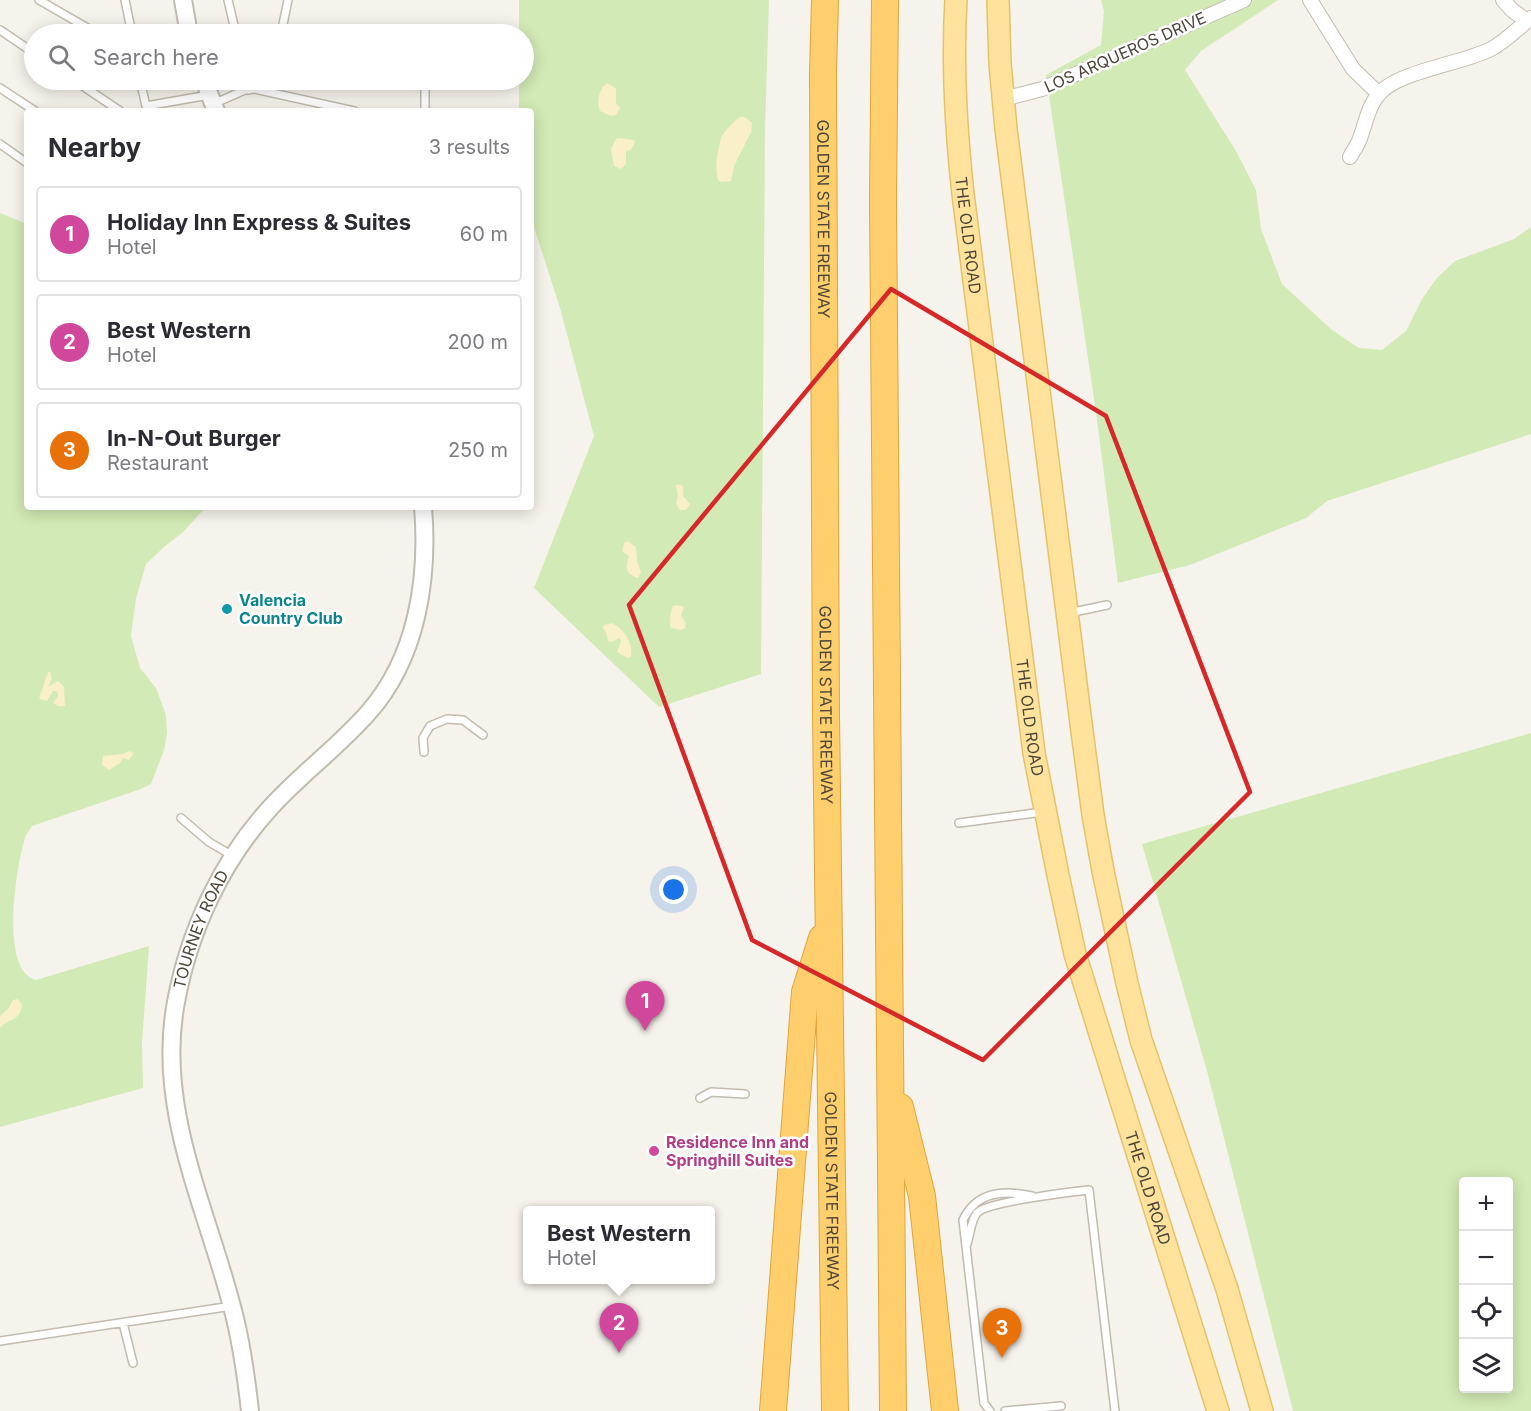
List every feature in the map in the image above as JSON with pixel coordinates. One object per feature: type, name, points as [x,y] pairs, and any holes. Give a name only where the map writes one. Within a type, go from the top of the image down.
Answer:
[{"type":"highway","name":"GOLDEN STATE FREEWAY","points":[[825,0],[823,98],[835,1411]]},
{"type":"highway","points":[[885,0],[883,213],[893,1411]]},
{"type":"highway","points":[[772,1411],[805,992],[829,918]]},
{"type":"highway","points":[[889,1066],[922,1196],[945,1411]]},
{"type":"main road","name":"THE OLD ROAD","points":[[956,0],[955,80],[963,194],[1034,753],[1075,954],[1218,1411]]},
{"type":"main road","points":[[998,0],[1003,99],[1093,815],[1141,1040],[1227,1289],[1262,1411]]},
{"type":"street","points":[[183,0],[187,24]]},
{"type":"street","name":"LOS ARQUEROS DRIVE","points":[[1003,99],[1042,89],[1244,0]]},
{"type":"street","points":[[1310,0],[1353,69],[1379,94]]},
{"type":"street","points":[[1350,157],[1379,94],[1390,85],[1406,77],[1471,58],[1493,48],[1529,19],[1512,10],[1503,0]]},
{"type":"street","name":"TOURNEY ROAD","points":[[250,1411],[232,1306],[183,1145],[173,1097],[170,1053],[176,1003],[186,958],[204,911],[233,856],[250,831],[272,806],[332,750],[368,713],[385,691],[410,638],[419,604],[424,572],[423,510]]},
{"type":"lane","points":[[39,0],[81,24]]},
{"type":"lane","points":[[125,0],[130,24]]},
{"type":"lane","points":[[228,0],[234,24]]},
{"type":"lane","points":[[283,24],[288,0]]},
{"type":"lane","points":[[0,30],[24,46]]},
{"type":"lane","points":[[0,88],[30,108]]},
{"type":"lane","points":[[89,90],[116,108]]},
{"type":"lane","points":[[141,90],[144,108]]},
{"type":"lane","points":[[150,108],[249,90],[269,92],[341,108]]},
{"type":"lane","points":[[425,90],[425,108]]},
{"type":"lane","points":[[0,144],[24,160]]},
{"type":"lane","points":[[1067,614],[1107,604]]},
{"type":"lane","points":[[424,752],[423,738],[430,726],[447,718],[463,720],[483,735]]},
{"type":"lane","points":[[959,822],[1045,811]]},
{"type":"lane","points":[[181,818],[209,842],[233,856]]},
{"type":"lane","points":[[700,1098],[711,1092],[745,1094]]},
{"type":"lane","points":[[990,1411],[984,1403],[963,1221],[975,1202],[984,1197],[1014,1192],[1034,1196],[1089,1190],[1115,1411]]},
{"type":"lane","points":[[0,1341],[232,1306]]},
{"type":"lane","points":[[123,1323],[133,1363]]},
{"type":"lane","points":[[1005,1411],[1061,1406]]},
{"type":"highlighted area","points":[[891,289],[1106,416],[1250,792],[983,1060],[752,940],[629,605]]},
{"type":"green space","points":[[519,0],[769,0],[765,131],[761,674],[659,707],[534,588],[594,436],[560,308],[534,227],[534,108],[519,108],[519,90],[534,90],[534,24],[519,24]]},
{"type":"green space","points":[[1101,0],[1278,0],[1201,51],[1185,70],[1236,151],[1256,190],[1261,229],[1282,284],[1332,330],[1359,348],[1382,350],[1406,331],[1422,299],[1437,278],[1455,261],[1514,239],[1531,227],[1531,434],[1327,501],[1306,518],[1190,565],[1118,583],[1096,412],[1046,75],[1101,45],[1104,11]]},
{"type":"green space","points":[[0,213],[24,223],[24,510],[203,510],[183,532],[146,564],[136,598],[131,636],[140,668],[156,688],[166,715],[167,733],[164,750],[151,784],[32,826],[25,837],[17,873],[13,919],[14,940],[18,959],[25,973],[36,980],[149,946],[142,1043],[143,1088],[0,1127]]},
{"type":"green space","points":[[1531,733],[1531,1411],[1293,1411],[1207,1071],[1142,844]]},
{"type":"sand","points":[[608,83],[616,89],[616,103],[620,108],[616,115],[611,116],[600,111],[598,103],[600,91]]},
{"type":"sand","points":[[740,117],[745,117],[752,123],[751,132],[734,166],[731,181],[721,182],[718,180],[716,170],[721,138]]},
{"type":"sand","points":[[616,139],[635,142],[631,150],[626,151],[626,164],[621,169],[614,166],[611,149]]},
{"type":"sand","points":[[677,484],[683,486],[683,496],[690,504],[686,510],[680,510],[676,504]]},
{"type":"sand","points":[[628,541],[636,547],[641,572],[638,578],[628,572],[629,556],[622,551],[624,543]]},
{"type":"sand","points":[[673,606],[684,607],[681,616],[686,623],[685,628],[681,630],[671,628],[670,625]]},
{"type":"sand","points":[[612,623],[627,637],[631,646],[631,657],[628,658],[617,652],[621,641],[619,638],[613,642],[608,641],[603,628],[604,625]]},
{"type":"sand","points":[[48,672],[52,678],[48,687],[58,681],[64,687],[65,706],[53,703],[58,696],[57,691],[53,691],[47,701],[39,699]]},
{"type":"sand","points":[[129,751],[134,753],[129,760],[123,758],[120,763],[109,770],[102,765],[103,756],[123,754]]},
{"type":"sand","points":[[18,999],[22,1004],[19,1014],[0,1028],[0,1016],[13,1000]]},
{"type":"place","name":"Valencia Country Club","points":[[227,609]]},
{"type":"place","name":"Holiday Inn Express & Suites","points":[[645,1031]]},
{"type":"place","name":"Residence Inn and Springhill Suites","points":[[654,1151]]},
{"type":"place","name":"Best Western","points":[[619,1353]]},
{"type":"place","name":"In-N-Out Burger","points":[[1002,1358]]}]
